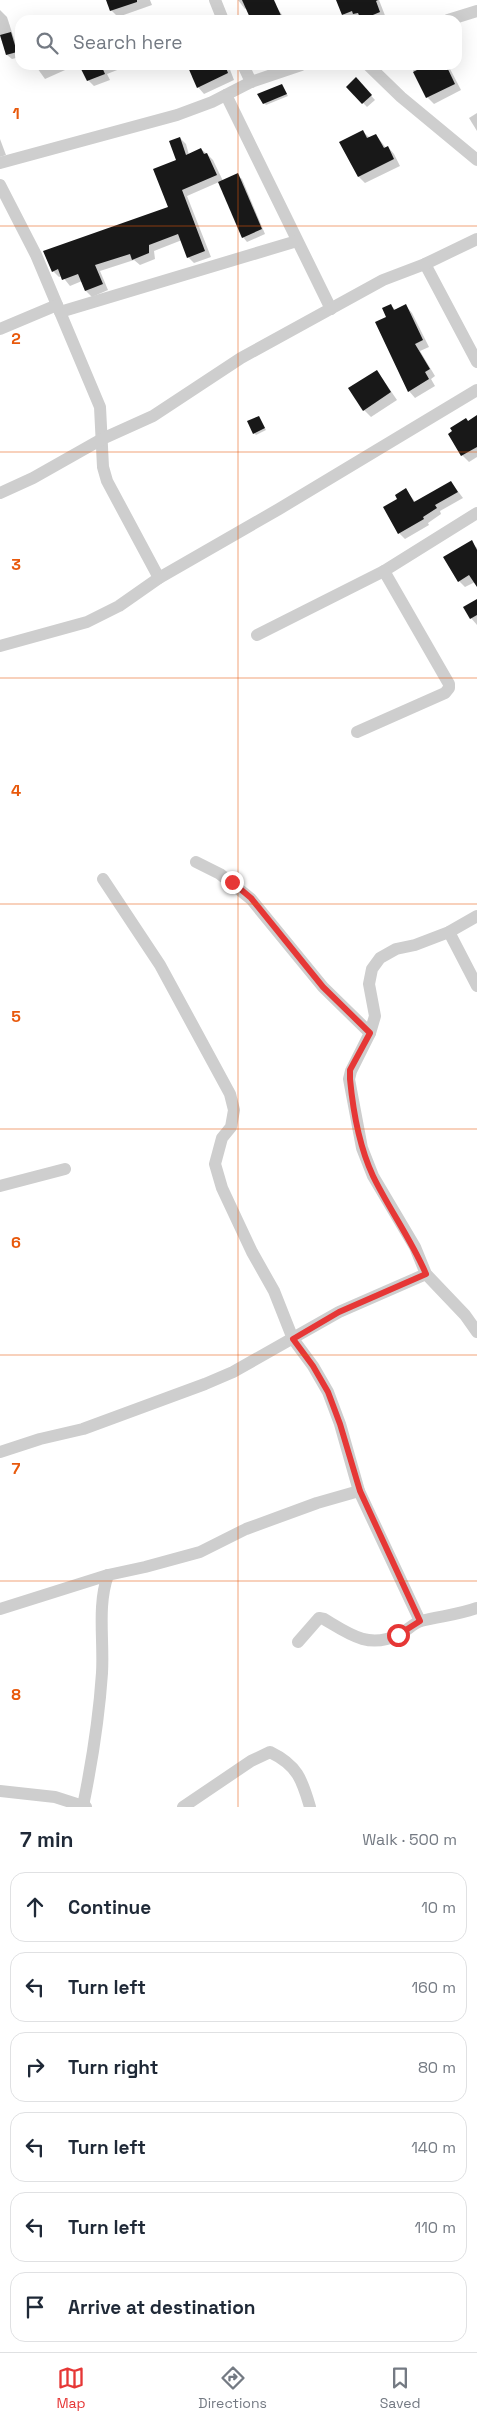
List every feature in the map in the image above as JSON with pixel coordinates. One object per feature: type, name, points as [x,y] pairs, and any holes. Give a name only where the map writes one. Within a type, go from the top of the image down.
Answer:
[{"type":"street","points":[[215,0],[222,15]]},
{"type":"street","points":[[462,16],[477,11]]},
{"type":"street","points":[[245,70],[250,82]]},
{"type":"street","points":[[0,163],[177,115],[226,95],[250,82],[286,70]]},
{"type":"street","points":[[373,70],[401,97],[477,160]]},
{"type":"street","points":[[226,95],[331,309]]},
{"type":"street","points":[[0,185],[36,255],[100,407],[103,467],[107,481],[159,578]]},
{"type":"street","points":[[0,493],[33,478],[102,439],[153,416],[241,358],[383,280],[424,264],[477,239]]},
{"type":"street","points":[[0,329],[59,308],[297,241]]},
{"type":"street","points":[[424,264],[477,362]]},
{"type":"street","points":[[0,646],[87,622],[119,606],[159,578],[264,519],[477,390]]},
{"type":"street","points":[[257,635],[384,571],[477,513]]},
{"type":"street","points":[[357,732],[445,693],[449,684],[384,571]]},
{"type":"street","points":[[196,862],[220,874],[251,898],[323,987],[370,1033]]},
{"type":"street","points":[[103,879],[160,965],[230,1094],[234,1110],[231,1127],[222,1138],[214,1164],[222,1188],[252,1252],[274,1291],[293,1339],[313,1366],[328,1392],[340,1424],[360,1491],[420,1621]]},
{"type":"street","points":[[477,916],[449,932],[415,945],[396,949],[380,958],[372,969],[370,984],[375,1016],[370,1033],[350,1070],[362,1148],[373,1176],[415,1247],[426,1274],[465,1315],[477,1332]]},
{"type":"street","points":[[449,932],[477,986]]},
{"type":"street","points":[[0,1186],[65,1169]]},
{"type":"street","points":[[0,1452],[40,1439],[83,1429],[205,1384],[233,1372],[339,1312],[426,1274]]},
{"type":"street","points":[[0,1609],[108,1575],[200,1552],[246,1529],[317,1503],[360,1491]]},
{"type":"street","points":[[0,1791],[55,1798],[84,1806],[93,1757],[99,1704],[103,1647],[102,1591],[108,1575]]},
{"type":"street","points":[[298,1642],[320,1618],[324,1618],[354,1638],[363,1640],[398,1635],[420,1621],[457,1615],[477,1608]]},
{"type":"street","points":[[183,1807],[251,1761],[270,1752],[286,1759],[296,1770],[304,1785],[310,1807]]},
{"type":"building","points":[[106,0],[137,0],[137,2],[110,11]]},
{"type":"building","points":[[242,0],[274,0],[281,15],[249,15]]},
{"type":"building","points":[[336,0],[378,0],[376,1],[380,12],[373,15],[353,14],[352,11],[342,15]]},
{"type":"building","points":[[11,32],[15,53],[6,55],[0,35]]},
{"type":"building","points":[[82,70],[103,70],[105,74],[87,81]]},
{"type":"building","points":[[189,70],[227,70],[228,73],[197,88]]},
{"type":"building","points":[[417,70],[448,70],[455,84],[426,98],[413,72]]},
{"type":"building","points":[[356,77],[372,95],[362,104],[346,87]]},
{"type":"building","points":[[282,84],[287,94],[263,104],[257,94]]},
{"type":"building","points":[[363,130],[367,138],[376,134],[384,148],[388,146],[394,159],[358,177],[339,142]]},
{"type":"building","points":[[180,137],[186,155],[201,148],[204,154],[207,153],[217,175],[182,190],[205,251],[187,258],[178,234],[149,245],[149,253],[132,260],[130,254],[95,265],[103,284],[85,291],[78,274],[62,280],[58,269],[52,272],[43,251],[168,207],[153,169],[176,160],[169,141]]},
{"type":"building","points":[[238,173],[262,229],[242,238],[218,182]]},
{"type":"building","points":[[391,304],[394,310],[406,304],[423,340],[415,344],[430,369],[425,372],[429,379],[408,392],[375,322],[386,317],[382,308]]},
{"type":"building","points":[[377,370],[391,392],[363,411],[348,388]]},
{"type":"building","points":[[477,415],[477,447],[461,456],[448,434],[452,431],[450,428],[466,418],[468,421]]},
{"type":"building","points":[[259,416],[265,428],[253,434],[247,421]]},
{"type":"building","points":[[451,481],[458,492],[435,505],[437,508],[423,517],[424,519],[398,534],[383,507],[397,499],[395,495],[406,488],[414,502]]},
{"type":"building","points":[[472,540],[477,550],[477,587],[469,575],[458,582],[443,557]]},
{"type":"building","points":[[477,599],[477,615],[470,619],[463,607]]},
{"type":"route","points":[[232,882],[251,898],[323,987],[352,1018],[370,1033],[350,1070],[351,1093],[362,1148],[373,1176],[415,1247],[426,1274],[389,1292],[339,1312],[293,1339],[313,1366],[328,1392],[340,1424],[360,1491],[420,1621],[398,1635]]}]
